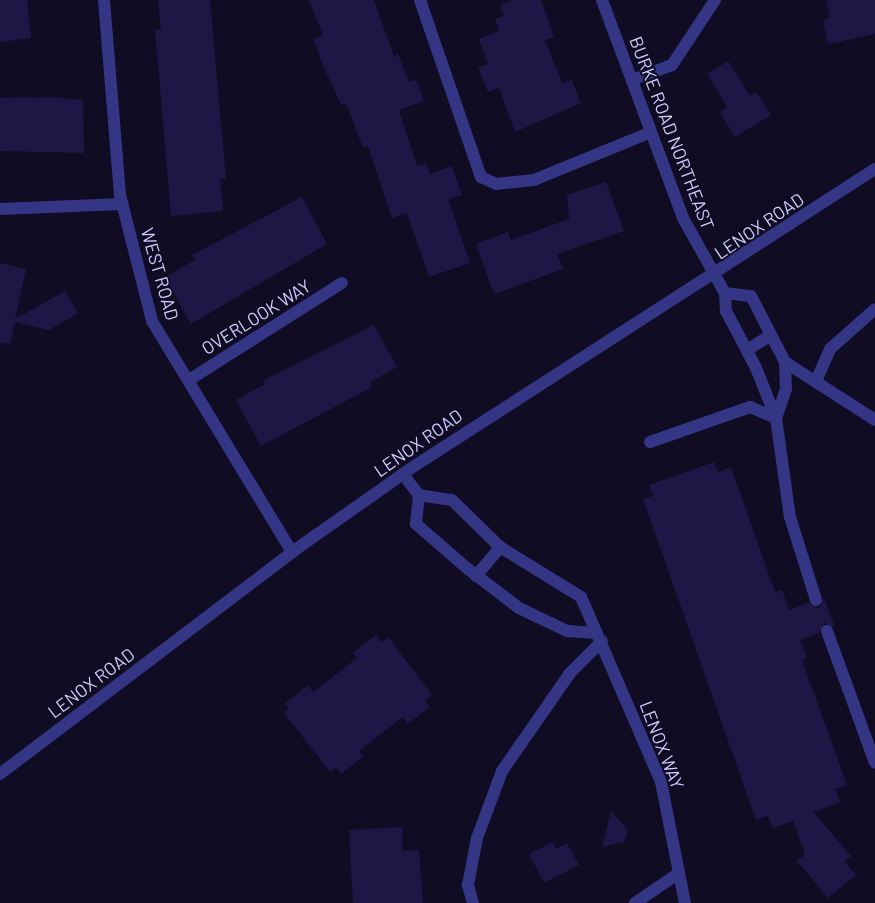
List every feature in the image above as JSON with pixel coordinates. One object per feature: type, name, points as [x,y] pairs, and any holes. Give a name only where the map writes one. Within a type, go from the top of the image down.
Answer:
[{"type":"street","name":"WEST ROAD","points":[[104,0],[122,204],[152,322],[292,552]]},
{"type":"street","points":[[420,0],[480,177],[496,184],[534,180],[651,132]]},
{"type":"street","name":"BURKE ROAD NORTHEAST","points":[[602,0],[683,218],[725,293]]},
{"type":"street","points":[[632,80],[672,65],[715,0]]},
{"type":"street","name":"LENOX ROAD","points":[[0,774],[292,552],[478,422],[715,277],[875,169]]},
{"type":"street","points":[[0,209],[122,204]]},
{"type":"street","name":"OVERLOOK WAY","points":[[189,380],[342,283]]},
{"type":"street","points":[[776,418],[786,389],[784,362],[751,296],[725,293],[726,312],[747,350],[776,418],[790,517],[816,600]]},
{"type":"street","points":[[816,381],[830,349],[875,309]]},
{"type":"street","points":[[747,350],[772,335]]},
{"type":"street","points":[[784,362],[875,420]]},
{"type":"street","points":[[650,442],[750,407],[776,418]]},
{"type":"street","points":[[403,474],[419,495],[416,524],[476,576],[519,608],[567,631],[600,637],[570,673],[502,771],[477,838],[468,886],[473,903]]},
{"type":"street","name":"LENOX WAY","points":[[419,495],[452,500],[500,547],[581,597],[600,637],[660,782],[685,903]]},
{"type":"street","points":[[476,576],[500,547]]},
{"type":"street","points":[[827,631],[875,763]]},
{"type":"street","points":[[635,903],[679,873]]},
{"type":"building","points":[[0,0],[27,0],[31,38],[0,42]]},
{"type":"building","points":[[158,0],[210,0],[226,179],[220,179],[223,211],[171,216],[155,30],[161,29]]},
{"type":"building","points":[[309,0],[374,0],[394,56],[398,54],[409,82],[416,80],[424,101],[399,110],[417,166],[426,163],[430,174],[452,166],[462,195],[448,199],[470,263],[429,277],[407,213],[392,218],[368,146],[363,148],[346,103],[341,105],[322,63],[313,38],[323,35]]},
{"type":"building","points":[[514,0],[541,0],[554,37],[545,40],[562,83],[572,80],[581,103],[515,132],[499,88],[488,92],[478,67],[488,64],[479,39],[499,31],[495,19],[504,16],[500,5]]},
{"type":"building","points":[[826,0],[875,0],[875,34],[828,44],[823,20],[830,18]]},
{"type":"building","points":[[728,61],[750,96],[756,92],[771,115],[735,137],[720,112],[727,107],[707,74]]},
{"type":"building","points":[[49,97],[83,100],[84,153],[0,151],[0,98]]},
{"type":"building","points":[[606,182],[624,231],[557,254],[563,269],[494,294],[476,244],[508,232],[511,240],[569,219],[567,195]]},
{"type":"building","points":[[302,197],[327,244],[191,324],[165,277],[195,260],[192,255]]},
{"type":"building","points":[[0,263],[26,269],[15,319],[65,291],[78,313],[49,330],[15,322],[10,344],[0,343]]},
{"type":"building","points":[[374,325],[397,367],[370,382],[372,387],[261,446],[236,400],[265,384],[264,380]]},
{"type":"building","points":[[714,462],[718,472],[731,467],[775,592],[782,590],[789,610],[808,603],[819,608],[824,597],[835,628],[825,623],[819,633],[800,640],[807,658],[802,660],[847,785],[835,789],[840,802],[813,812],[851,856],[845,861],[856,875],[828,898],[797,861],[805,854],[793,821],[773,828],[768,816],[756,820],[643,499],[653,496],[649,485]]},
{"type":"building","points":[[376,635],[381,642],[388,637],[432,695],[425,701],[430,707],[408,724],[403,717],[359,751],[363,757],[341,774],[336,768],[330,772],[284,713],[289,709],[285,703],[308,685],[313,692],[357,658],[352,653]]},
{"type":"building","points":[[611,811],[628,830],[624,842],[602,847]]},
{"type":"building","points":[[402,827],[403,851],[419,850],[423,903],[353,903],[349,830]]},
{"type":"building","points":[[553,842],[556,849],[567,843],[579,865],[544,883],[529,854]]}]
